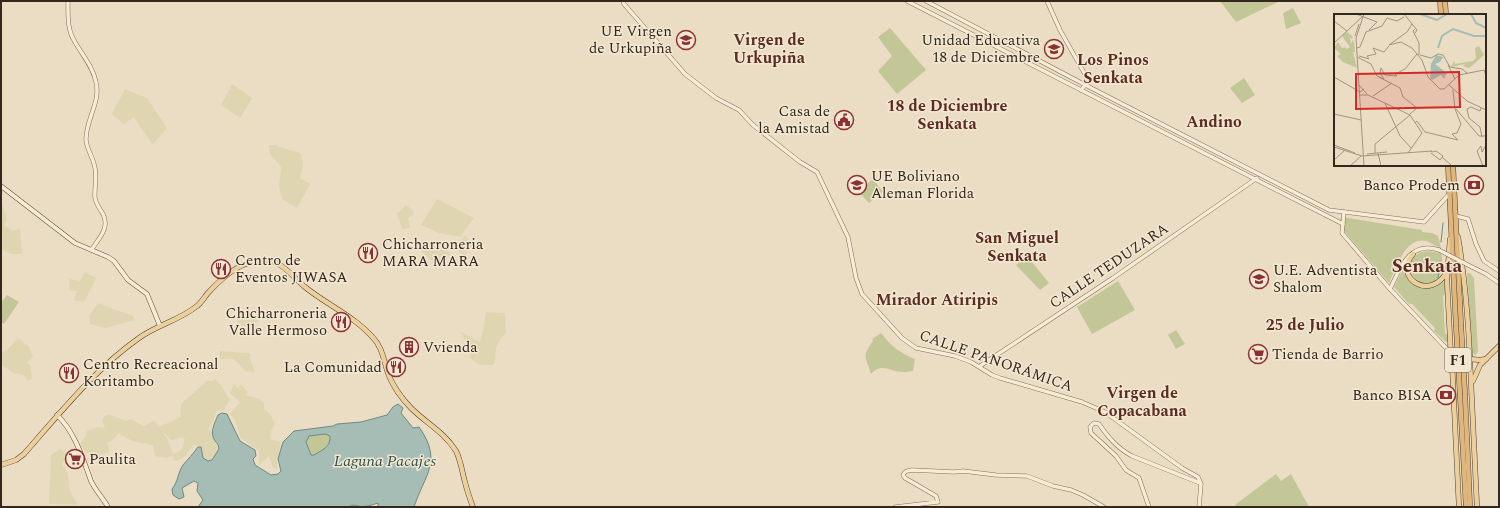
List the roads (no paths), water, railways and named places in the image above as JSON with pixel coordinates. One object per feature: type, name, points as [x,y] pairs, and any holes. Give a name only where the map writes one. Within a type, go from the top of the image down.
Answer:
[{"type":"highway","points":[[1440,1],[1441,14]]},
{"type":"highway","points":[[1445,1],[1446,14]]},
{"type":"highway","name":"F1","points":[[1448,166],[1454,228],[1466,507]]},
{"type":"highway","name":"F1","points":[[1453,166],[1456,216],[1454,228]]},
{"type":"highway","name":"F1","points":[[1462,395],[1470,507]]},
{"type":"main road","points":[[1,186],[75,243],[92,249],[114,261],[128,280],[147,294],[160,326]]},
{"type":"main road","points":[[1454,228],[1447,270],[1459,507]]},
{"type":"main road","points":[[1454,228],[1464,275],[1470,360],[1477,507]]},
{"type":"main road","points":[[1413,254],[1408,261],[1407,270],[1413,281],[1421,286],[1425,287],[1434,285],[1442,279],[1447,270]]},
{"type":"main road","points":[[1,464],[16,460],[24,454],[76,395],[124,349],[140,337],[183,315],[197,306],[221,280],[240,266],[257,261],[275,262],[317,296],[355,321],[376,340],[394,385],[411,408],[439,430],[450,442],[457,453],[461,462],[467,492],[473,507]]},
{"type":"main road","points":[[1471,386],[1476,373],[1486,359],[1499,346]]},
{"type":"main road","points":[[1452,354],[1462,351],[1467,353],[1470,360],[1467,367],[1461,370],[1455,368],[1452,363]]},
{"type":"main road","points":[[1470,360],[1486,359]]},
{"type":"main road","points":[[57,415],[71,432],[91,482],[108,507]]},
{"type":"street","points":[[68,1],[68,21],[70,31],[74,42],[92,70],[97,84],[94,108],[89,122],[86,138],[95,167],[96,202],[105,218],[106,224],[92,249]]},
{"type":"street","name":"CALLE PANORÁMICA","points":[[623,1],[685,74],[716,98],[739,110],[759,131],[800,162],[817,172],[848,237],[856,278],[862,294],[902,338],[916,348],[955,356],[980,366],[992,375],[1000,378],[1082,402],[1105,412],[1182,468],[1198,477],[1201,484]]},
{"type":"street","points":[[907,1],[1343,224]]},
{"type":"street","points":[[926,1],[1329,210],[1424,222],[1450,194]]},
{"type":"street","points":[[1047,1],[1060,30],[1089,79],[1081,90]]},
{"type":"street","name":"CALLE TEDUZARA","points":[[980,366],[1113,278],[1260,175]]},
{"type":"street","points":[[1344,212],[1342,233],[1390,289],[1452,354]]},
{"type":"street","points":[[1456,216],[1468,219],[1476,244],[1484,261],[1499,271]]},
{"type":"street","points":[[1390,289],[1404,261],[1413,254],[1425,248],[1439,250],[1486,274],[1499,283]]},
{"type":"street","points":[[1149,507],[1139,478],[1126,470],[1116,456],[1091,433],[1090,427],[1094,423],[1099,424],[1113,442],[1132,456],[1193,479],[1201,484],[1199,507]]},
{"type":"street","points":[[895,507],[901,505],[938,502],[936,496],[905,478],[903,475],[904,472],[912,470],[963,471],[996,475],[1027,476],[1083,495],[1104,507]]},
{"type":"water","name":"Laguna Pacajes","points":[[398,404],[403,408],[401,413],[413,428],[419,427],[430,449],[430,467],[414,507],[378,507],[378,503],[366,506],[354,505],[347,507],[198,507],[203,500],[197,491],[198,483],[194,481],[182,488],[184,497],[179,499],[173,495],[172,489],[176,483],[181,468],[198,447],[201,447],[203,458],[208,461],[212,460],[219,449],[218,444],[213,437],[213,430],[218,415],[222,413],[227,414],[240,441],[255,450],[256,456],[253,459],[255,465],[271,475],[278,474],[281,471],[278,459],[283,442],[294,431],[333,426],[337,424],[361,422],[387,415],[393,407]],"holes":[[[325,434],[330,436],[327,446],[314,455],[311,455],[306,442],[309,436]]]},
{"type":"waterway","points":[[1441,242],[1443,223]]},
{"type":"waterway","points":[[1438,278],[1440,261]]},
{"type":"place","name":"UE Virgen de Urkupiña","points":[[686,40]]},
{"type":"place","name":"Unidad Educativa 18 de Diciembre","points":[[1054,49]]},
{"type":"place","name":"Casa de la Amistad","points":[[844,120]]},
{"type":"place","name":"UE Boliviano Aleman Florida","points":[[857,185]]},
{"type":"place","name":"Banco Prodem","points":[[1474,185]]},
{"type":"place","name":"Chicharroneria MARA MARA","points":[[368,253]]},
{"type":"place","name":"Centro de Eventos JIWASA","points":[[221,269]]},
{"type":"place","name":"U.E. Adventista Shalom","points":[[1259,279]]},
{"type":"place","name":"Chicharroneria Valle Hermoso","points":[[341,322]]},
{"type":"place","name":"Vvienda","points":[[409,347]]},
{"type":"place","name":"Tienda de Barrio","points":[[1258,354]]},
{"type":"place","name":"La Comunidad","points":[[396,367]]},
{"type":"place","name":"Centro Recreacional Koritambo","points":[[69,373]]},
{"type":"place","name":"Banco BISA","points":[[1446,395]]},
{"type":"place","name":"Paulita","points":[[75,459]]},
{"type":"district","name":"Virgen de Urkupiña","points":[[769,49]]},
{"type":"district","name":"Los Pinos Senkata","points":[[1113,69]]},
{"type":"district","name":"18 de Diciembre Senkata","points":[[947,115]]},
{"type":"district","name":"Andino","points":[[1214,122]]},
{"type":"district","name":"San Miguel Senkata","points":[[1017,247]]},
{"type":"district","name":"Senkata","points":[[1427,266]]},
{"type":"district","name":"Mirador Atiripis","points":[[937,300]]},
{"type":"district","name":"25 de Julio","points":[[1305,325]]},
{"type":"district","name":"Virgen de Copacabana","points":[[1142,402]]}]
